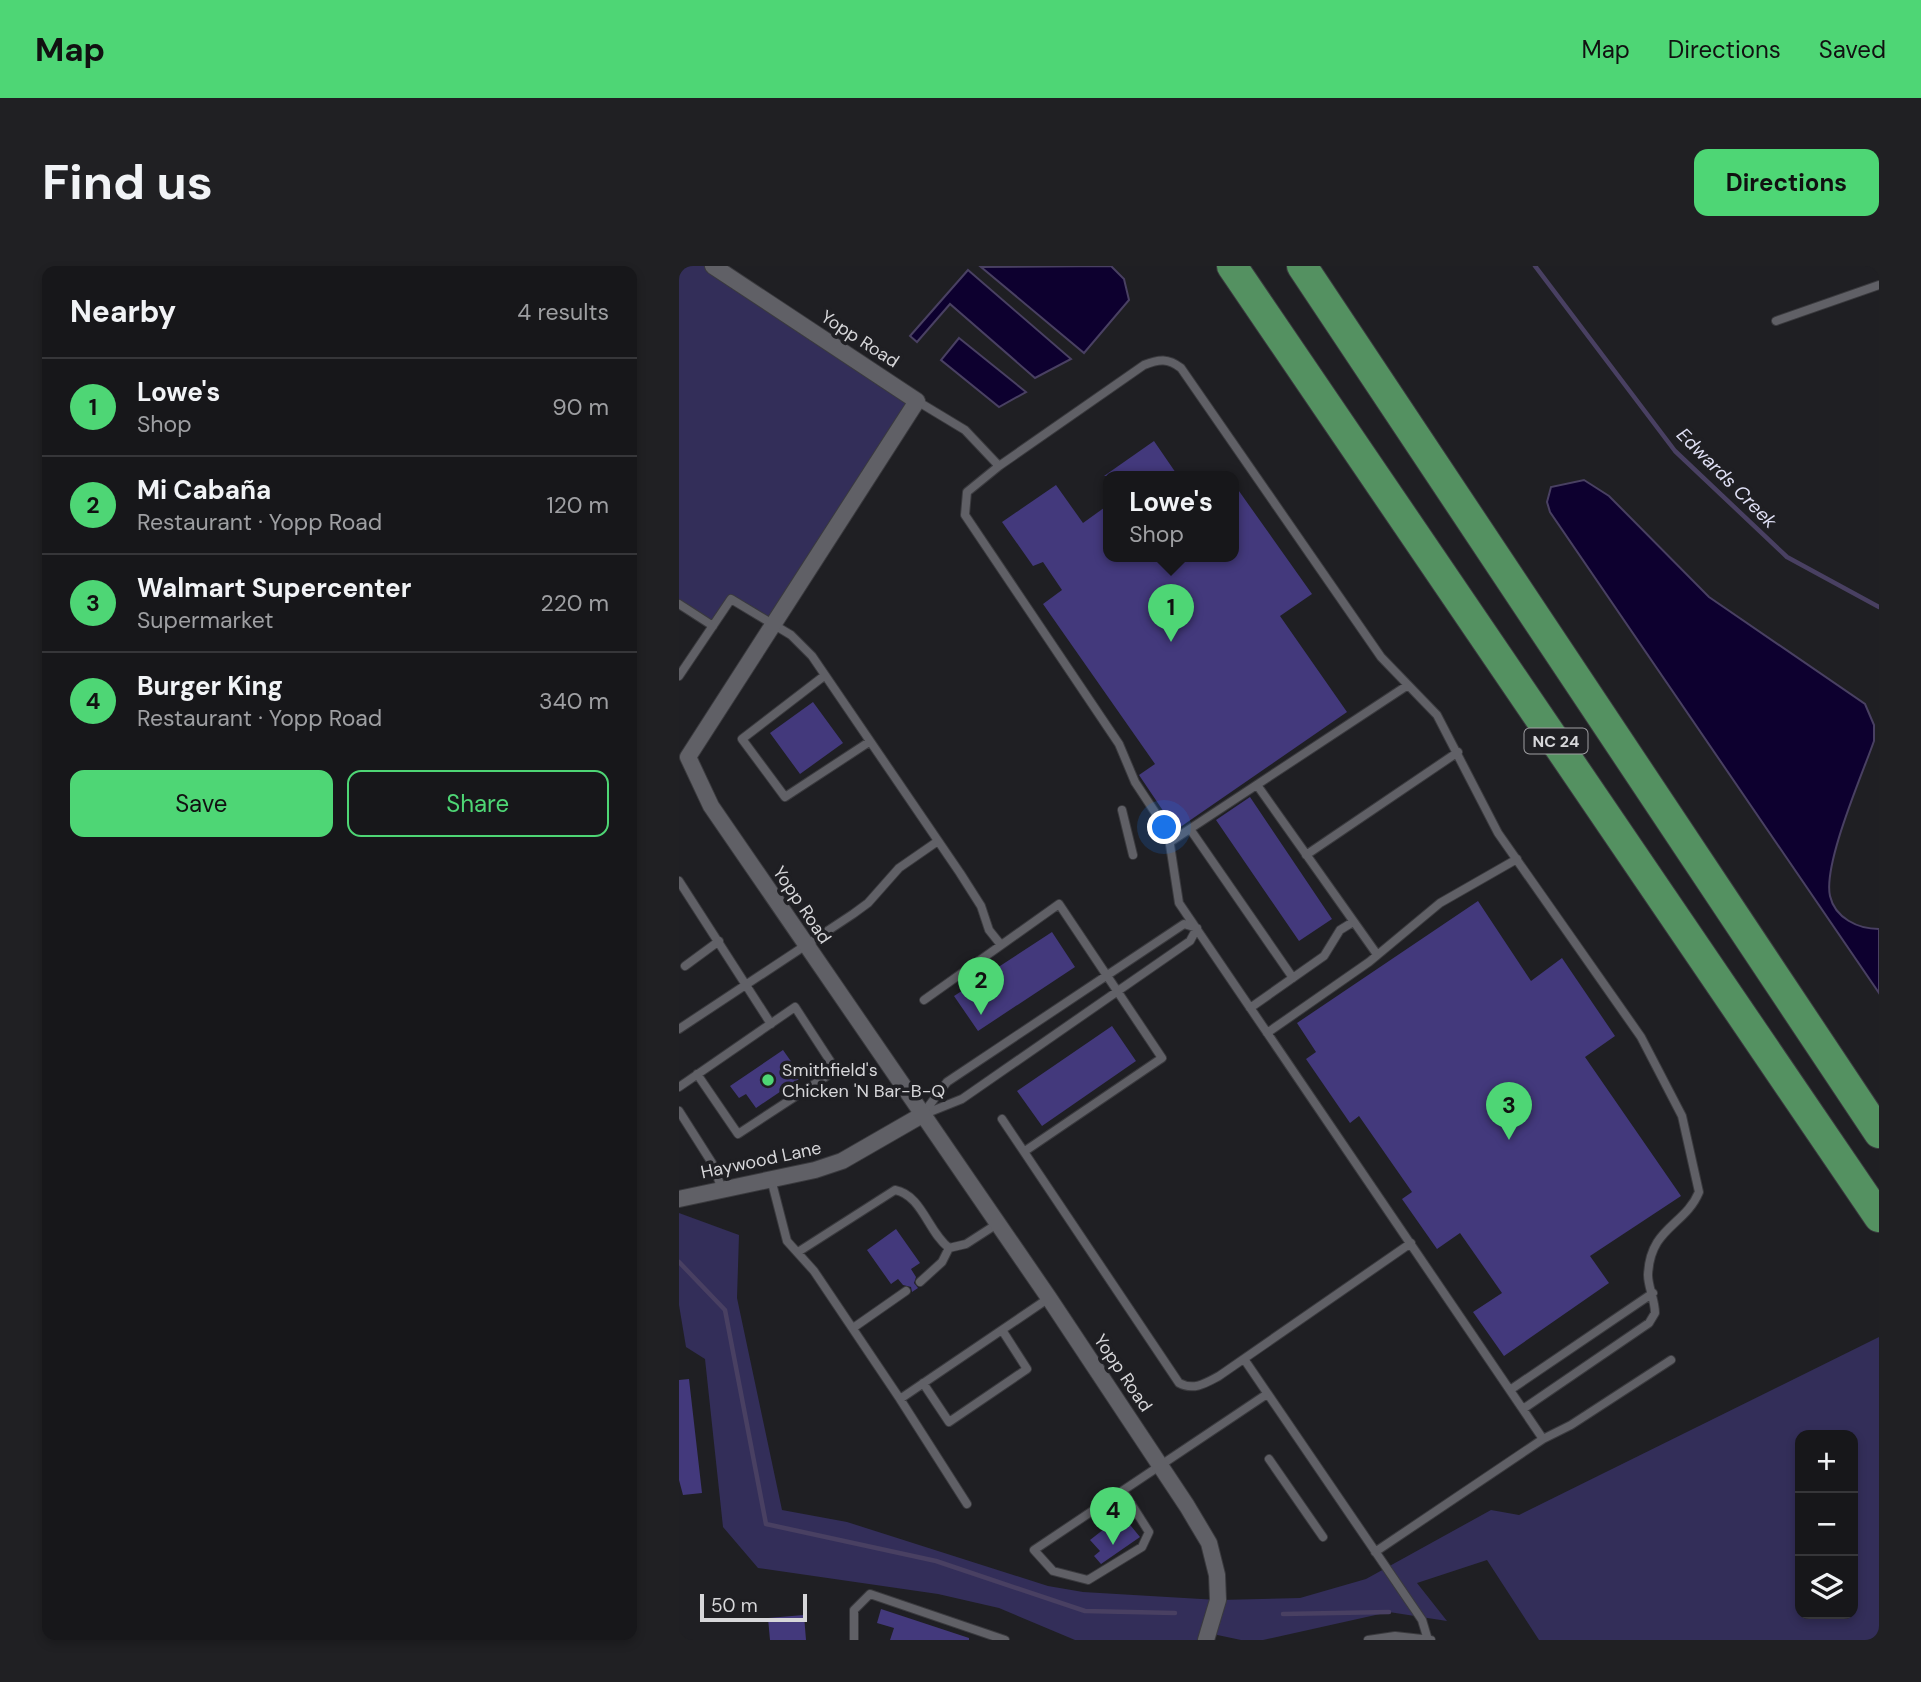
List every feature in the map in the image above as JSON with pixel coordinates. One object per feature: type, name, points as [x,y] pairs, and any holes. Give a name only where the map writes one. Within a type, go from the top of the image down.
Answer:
[{"type":"highway","points":[[1213,266],[1294,357]]},
{"type":"highway","name":"NC 24","points":[[1232,266],[1879,1217]]},
{"type":"highway","name":"NC 24","points":[[1302,266],[1879,1133]]},
{"type":"street","name":"Yopp Road","points":[[713,266],[917,401],[688,757],[711,806],[1049,1298],[1209,1543],[1217,1575],[1218,1600],[1206,1640]]},
{"type":"street","name":"Haywood Lane","points":[[679,1199],[842,1161],[922,1115]]},
{"type":"lane","points":[[1776,321],[1879,285]]},
{"type":"lane","points":[[1523,1409],[1649,1322],[1655,1313],[1648,1278],[1656,1245],[1662,1233],[1689,1209],[1699,1192],[1682,1116],[1640,1037],[1498,833],[1458,751],[1437,715],[1381,657],[1201,396],[1173,362],[1160,359],[1145,365],[999,466],[967,492],[964,511],[968,521],[1119,744],[1135,782],[1162,821],[1170,842],[1179,903],[1543,1439]]},
{"type":"lane","points":[[917,401],[965,430],[999,466]]},
{"type":"lane","points":[[679,676],[731,599],[791,635],[809,653],[938,841],[981,906],[989,930],[1002,945]]},
{"type":"lane","points":[[679,604],[713,626]]},
{"type":"lane","points":[[824,676],[742,739],[785,797],[869,742]]},
{"type":"lane","points":[[1170,842],[1408,685]]},
{"type":"lane","points":[[1306,855],[1458,751]]},
{"type":"lane","points":[[1257,785],[1375,953]]},
{"type":"lane","points":[[1122,810],[1133,855]]},
{"type":"lane","points":[[1190,829],[1293,978]]},
{"type":"lane","points":[[679,1030],[868,903],[899,868],[938,841]]},
{"type":"lane","points":[[1267,1033],[1369,962],[1375,953],[1440,903],[1517,859]]},
{"type":"lane","points":[[679,881],[771,1024]]},
{"type":"lane","points":[[924,1000],[1059,904],[1163,1058],[1025,1151]]},
{"type":"lane","points":[[1250,1008],[1324,956],[1340,930],[1353,922]]},
{"type":"lane","points":[[922,1115],[947,1082],[1184,924],[1197,928]]},
{"type":"lane","points":[[922,1115],[962,1099],[1190,942],[1197,928]]},
{"type":"lane","points":[[685,966],[719,941]]},
{"type":"lane","points":[[679,1087],[795,1007],[836,1070],[738,1133],[698,1074]]},
{"type":"lane","points":[[679,1111],[712,1163],[722,1189]]},
{"type":"lane","points":[[1002,1119],[1179,1383],[1193,1388],[1244,1359],[1411,1243]]},
{"type":"lane","points":[[771,1179],[787,1241],[798,1252],[853,1328],[967,1504]]},
{"type":"lane","points":[[798,1252],[886,1193],[895,1190],[909,1195],[940,1241],[949,1248]]},
{"type":"lane","points":[[920,1282],[942,1262],[949,1248],[965,1244],[997,1224]]},
{"type":"lane","points":[[853,1328],[906,1291]]},
{"type":"lane","points":[[1510,1390],[1653,1293]]},
{"type":"lane","points":[[900,1399],[1049,1298]]},
{"type":"lane","points":[[923,1383],[949,1422],[1027,1368],[1002,1330]]},
{"type":"lane","points":[[1244,1359],[1422,1620],[1429,1640],[1395,1636],[1368,1640]]},
{"type":"lane","points":[[1375,1552],[1543,1439],[1671,1360]]},
{"type":"lane","points":[[1123,1491],[1149,1532],[1142,1547],[1088,1580],[1053,1571],[1034,1550],[1267,1394]]},
{"type":"lane","points":[[1269,1459],[1322,1537]]},
{"type":"lane","points":[[854,1640],[854,1610],[870,1594],[991,1638],[1005,1640]]},
{"type":"shaded area","points":[[679,266],[713,266],[917,401],[774,624],[732,599],[713,626],[679,604]]},
{"type":"shaded area","points":[[1111,266],[1124,279],[1129,300],[1084,353],[981,267]]},
{"type":"shaded area","points":[[968,270],[1071,359],[1035,378],[950,304],[917,342],[910,336]]},
{"type":"shaded area","points":[[959,338],[1026,392],[999,407],[941,360]]},
{"type":"shaded area","points":[[1584,480],[1609,496],[1709,597],[1865,704],[1874,725],[1874,741],[1838,842],[1829,882],[1833,904],[1842,916],[1863,927],[1879,929],[1879,993],[1550,512],[1547,502],[1551,487]]},
{"type":"shaded area","points":[[679,1213],[739,1235],[737,1298],[782,1510],[847,1522],[1048,1586],[1083,1592],[1218,1600],[1300,1598],[1366,1579],[1491,1510],[1519,1515],[1879,1337],[1879,1640],[1539,1640],[1487,1560],[1417,1583],[1447,1621],[1389,1612],[1263,1640],[1241,1640],[1208,1633],[1206,1640],[1075,1640],[999,1608],[938,1594],[758,1568],[723,1527],[705,1359],[686,1347],[679,1305]]},
{"type":"building","points":[[1154,441],[1175,471],[1111,471]]},
{"type":"building","points":[[1056,485],[1083,523],[1103,509],[1103,562],[1239,562],[1239,491],[1312,594],[1280,616],[1347,712],[1176,830],[1139,775],[1155,764],[1043,604],[1062,590],[1043,562],[1033,566],[1002,522]]},
{"type":"building","points":[[813,702],[843,743],[800,774],[770,733]]},
{"type":"building","points":[[1250,797],[1332,919],[1299,941],[1216,820]]},
{"type":"building","points":[[1478,901],[1531,981],[1562,958],[1615,1036],[1585,1057],[1681,1196],[1590,1256],[1609,1283],[1504,1356],[1473,1312],[1502,1293],[1460,1233],[1437,1249],[1402,1199],[1412,1192],[1359,1116],[1350,1123],[1306,1059],[1316,1052],[1297,1023]]},
{"type":"building","points":[[1052,932],[1075,967],[978,1031],[954,996]]},
{"type":"building","points":[[1112,1026],[1136,1061],[1042,1126],[1017,1091]]},
{"type":"building","points":[[783,1050],[802,1077],[756,1108],[746,1094],[739,1098],[730,1086]]},
{"type":"building","points":[[896,1229],[920,1263],[911,1269],[918,1288],[912,1292],[911,1287],[903,1285],[898,1279],[891,1284],[867,1250]]},
{"type":"building","points":[[689,1379],[702,1493],[683,1495],[679,1480],[679,1380]]},
{"type":"building","points":[[1122,1515],[1140,1537],[1101,1564],[1094,1556],[1100,1551],[1090,1540]]},
{"type":"building","points":[[881,1609],[969,1640],[890,1640],[894,1628],[877,1623]]},
{"type":"building","points":[[804,1615],[806,1640],[770,1640],[768,1618]]},
{"type":"waterway","name":"Edwards Creek","points":[[1535,266],[1675,451],[1787,557],[1879,607]]},
{"type":"waterway","points":[[679,1262],[725,1310],[766,1524],[936,1561],[1085,1611],[1175,1613]]},
{"type":"waterway","points":[[1283,1614],[1389,1612]]},
{"type":"place","name":"Lowe's","points":[[1171,642]]},
{"type":"place","name":"Mi Cabaña","points":[[981,1015]]},
{"type":"place","name":"Smithfield's Chicken 'N Bar-B-Q","points":[[768,1080]]},
{"type":"place","name":"Walmart Supercenter","points":[[1509,1140]]},
{"type":"place","name":"Burger King","points":[[1113,1545]]}]
